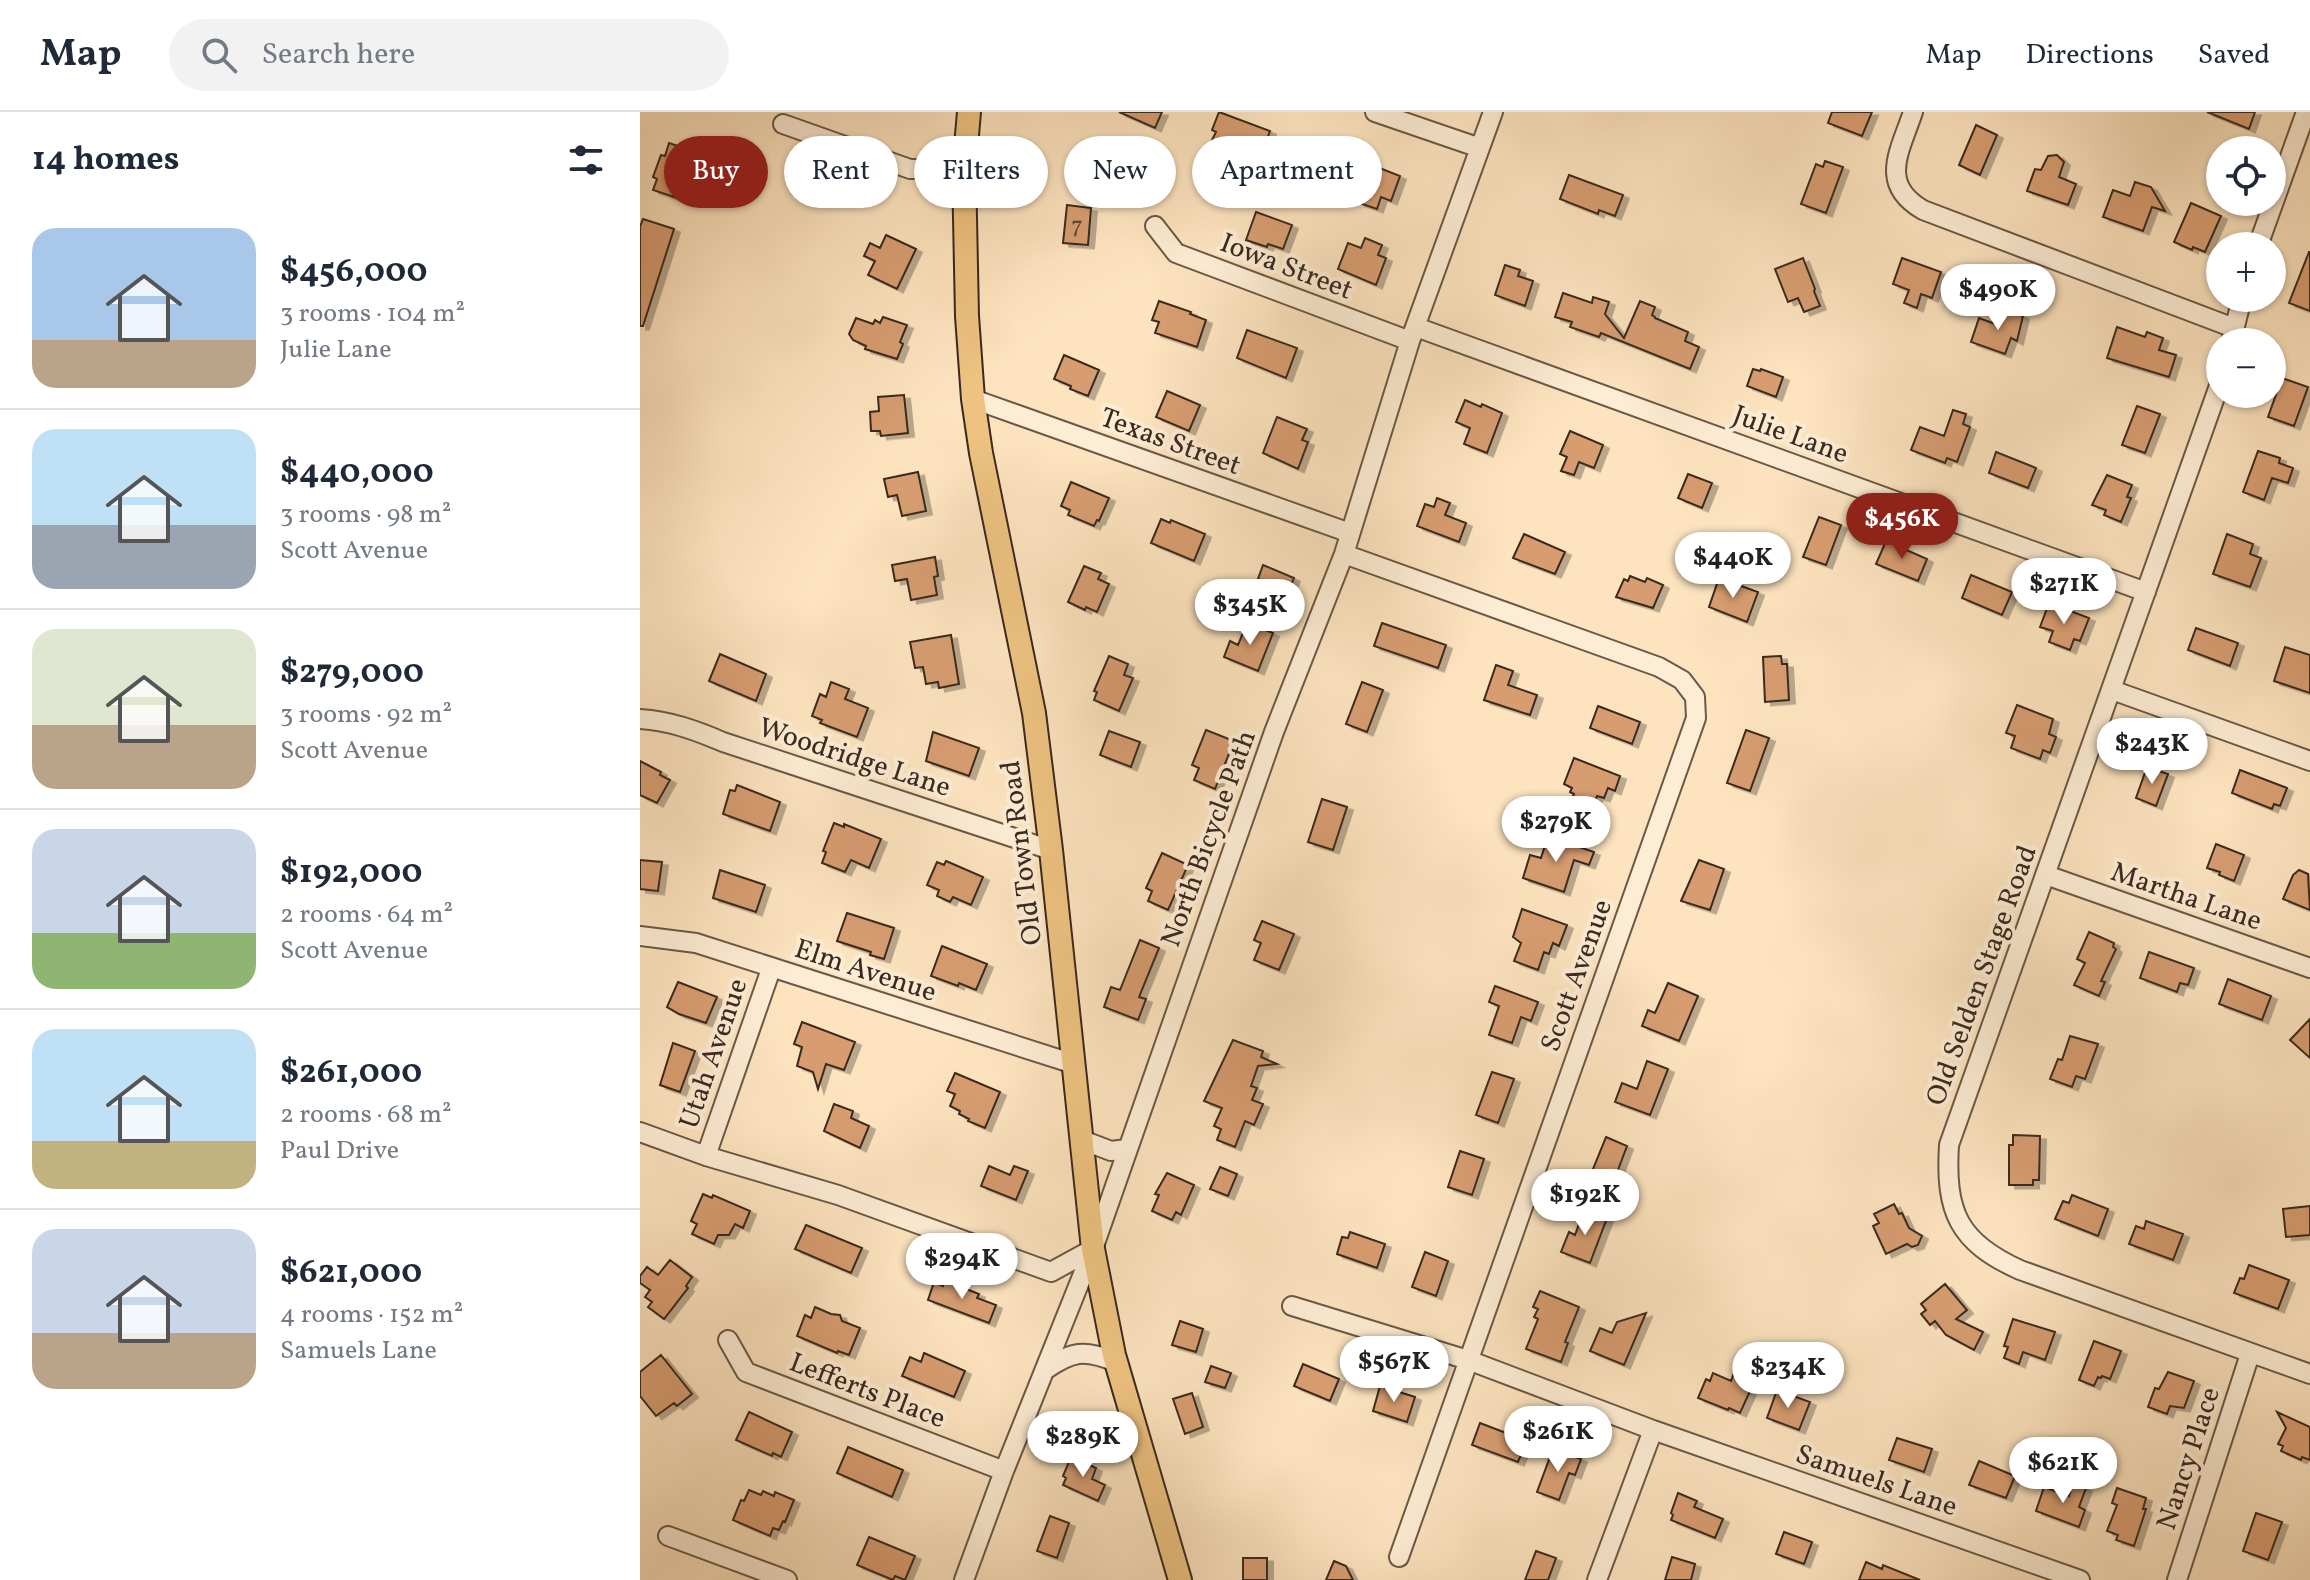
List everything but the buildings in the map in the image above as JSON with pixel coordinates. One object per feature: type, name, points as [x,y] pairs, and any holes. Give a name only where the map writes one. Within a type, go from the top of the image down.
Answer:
[{"type":"main road","name":"Old Town Road","points":[[967,136],[969,112]]},
{"type":"main road","name":"Old Town Road","points":[[965,208],[967,316],[973,399],[981,453],[1034,713],[1093,1249],[1116,1362],[1180,1580]]},
{"type":"street","points":[[1375,112],[1480,148]]},
{"type":"street","name":"North Bicycle Path","points":[[964,1580],[1093,1249],[1274,732],[1344,554],[1413,334],[1493,112]]},
{"type":"street","points":[[1913,112],[1896,161],[1895,175],[1902,195],[1910,202],[1923,210],[2215,328]]},
{"type":"street","points":[[2263,232],[2306,112]]},
{"type":"street","points":[[783,124],[914,169]]},
{"type":"street","name":"Iowa Street","points":[[1155,226],[1176,253],[1413,334]]},
{"type":"street","name":"Julie Lane","points":[[1413,334],[2146,592]]},
{"type":"street","name":"Texas Street","points":[[973,399],[1350,533]]},
{"type":"street","name":"Old Selden Stage Road","points":[[2211,408],[1949,1145],[1947,1178],[1953,1206],[1964,1230],[1978,1247],[1997,1259],[2310,1374]]},
{"type":"street","name":"Scott Avenue","points":[[1344,554],[1659,667],[1682,680],[1695,697],[1696,718],[1399,1557]]},
{"type":"street","points":[[2112,690],[2310,761]]},
{"type":"street","name":"Woodridge Lane","points":[[640,719],[665,721],[691,729],[1051,850]]},
{"type":"street","name":"Martha Lane","points":[[2046,875],[2310,968]]},
{"type":"street","name":"Elm Avenue","points":[[640,936],[696,943],[1074,1064]]},
{"type":"street","name":"Utah Avenue","points":[[706,1156],[771,969]]},
{"type":"street","points":[[640,1132],[706,1156],[838,1195],[1051,1272],[1093,1249]]},
{"type":"street","points":[[1082,1140],[1111,1151],[1127,1149]]},
{"type":"street","name":"Samuels Lane","points":[[1292,1306],[1468,1360],[1653,1430],[2080,1580]]},
{"type":"street","name":"Lefferts Place","points":[[728,1340],[746,1372],[1004,1471]]},
{"type":"street","points":[[1045,1370],[1069,1355],[1081,1353],[1097,1354],[1116,1362]]},
{"type":"street","name":"Nancy Place","points":[[2177,1580],[2250,1354]]},
{"type":"street","points":[[1597,1580],[1653,1430]]},
{"type":"street","points":[[668,1536],[787,1580]]}]
